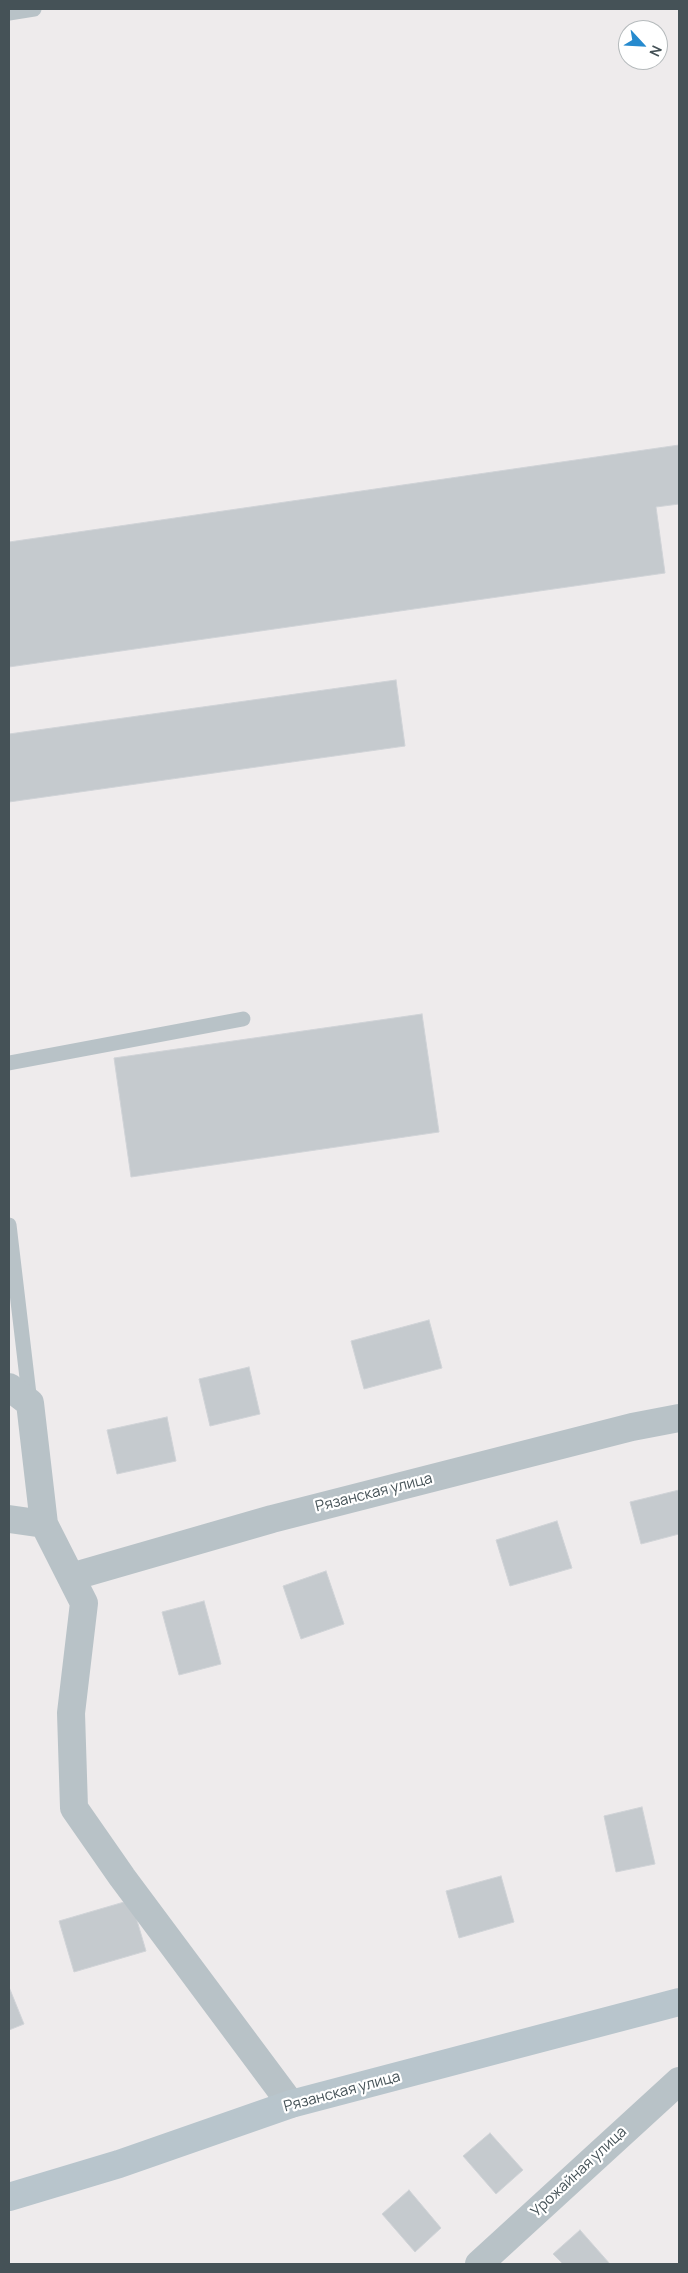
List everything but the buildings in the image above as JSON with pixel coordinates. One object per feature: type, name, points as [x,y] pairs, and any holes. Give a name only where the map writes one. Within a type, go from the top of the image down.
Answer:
[{"type":"main road","name":"Рязанская улица","points":[[9,2197],[119,2164],[291,2104],[679,2002]]},
{"type":"street","points":[[9,1387],[30,1403],[44,1524],[84,1604],[71,1713],[74,1808],[128,1885],[291,2104]]},
{"type":"street","name":"Рязанская улица","points":[[71,1577],[272,1519],[632,1427],[679,1418]]},
{"type":"street","points":[[9,1519],[44,1524]]},
{"type":"street","name":"Урожайная улица","points":[[479,2264],[679,2081]]},
{"type":"lane","points":[[9,13],[34,9]]},
{"type":"lane","points":[[9,1063],[243,1019]]},
{"type":"lane","points":[[9,1225],[30,1403]]}]
